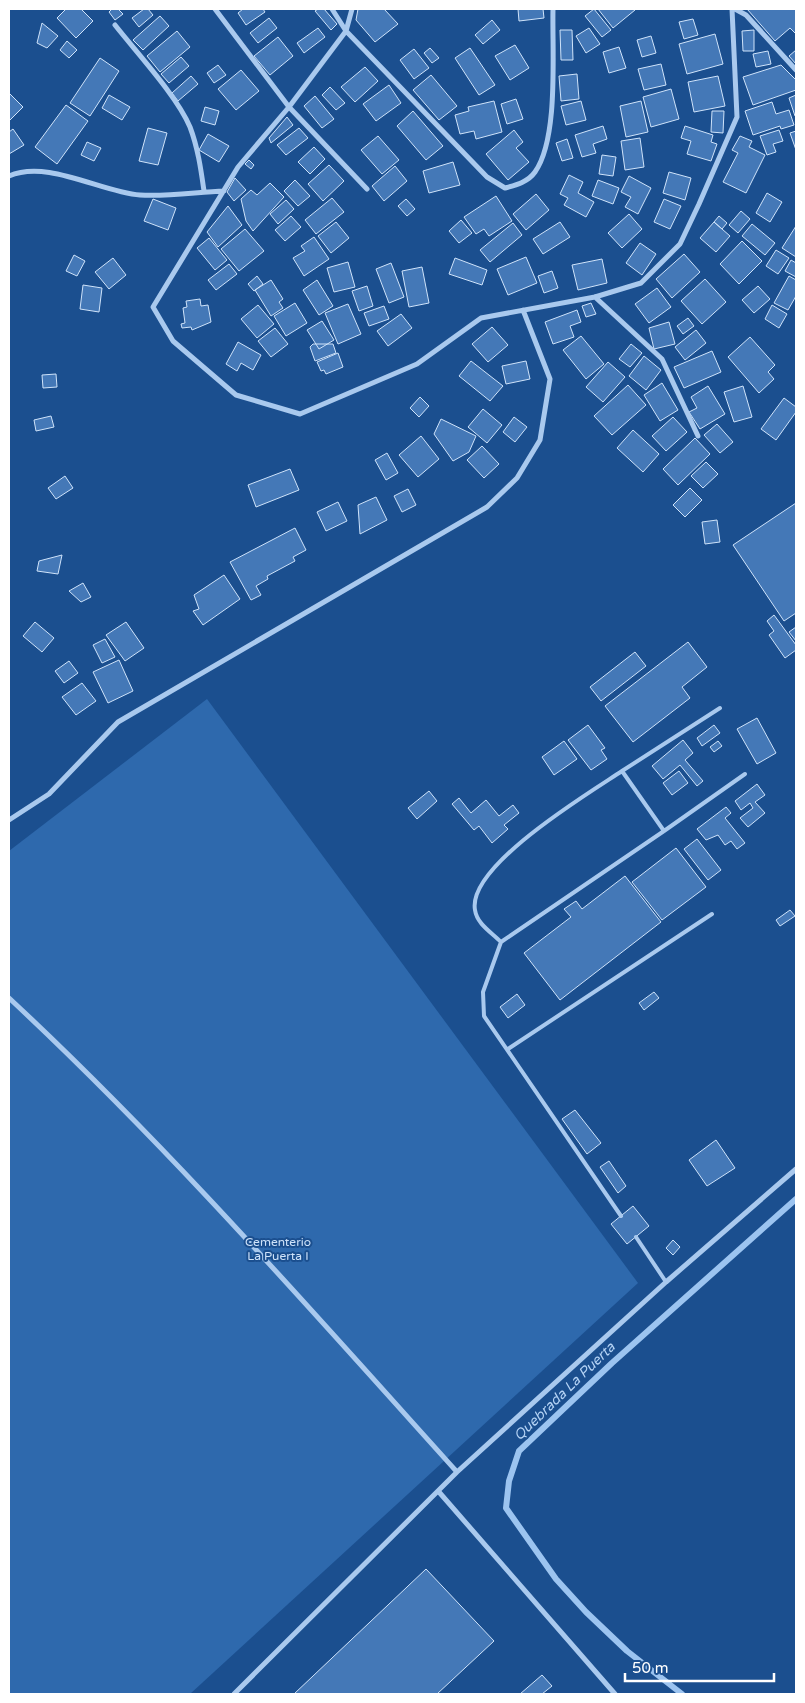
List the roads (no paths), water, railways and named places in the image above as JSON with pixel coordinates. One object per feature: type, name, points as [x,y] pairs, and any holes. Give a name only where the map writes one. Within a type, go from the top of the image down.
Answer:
[{"type":"street","points":[[215,9],[289,107],[367,189]]},
{"type":"street","points":[[332,9],[346,31],[487,177],[505,188],[520,184],[534,174],[546,152],[550,126],[553,9]]},
{"type":"street","points":[[352,9],[346,31],[289,107],[238,167],[153,307],[172,341],[236,395],[300,414],[417,364],[481,318],[595,297],[641,283],[680,244],[700,204],[737,117],[734,9],[746,15],[796,70]]},
{"type":"street","points":[[115,25],[180,109],[196,144],[204,191]]},
{"type":"street","points":[[9,176],[15,173],[40,172],[139,195],[224,191]]},
{"type":"street","points":[[595,297],[662,359],[698,436]]},
{"type":"street","points":[[9,820],[49,794],[118,722],[487,507],[517,478],[540,440],[550,379],[524,310]]},
{"type":"street","points":[[9,998],[75,1060],[254,1247],[457,1472]]},
{"type":"street","points":[[234,1694],[457,1472],[666,1282],[796,1169]]},
{"type":"street","points":[[439,1492],[615,1694]]},
{"type":"lane","points":[[501,942],[478,921],[474,908],[476,895],[492,868],[516,845],[622,770],[720,708]]},
{"type":"lane","points":[[622,770],[664,831]]},
{"type":"lane","points":[[621,1216],[484,1016],[483,992],[501,942],[745,774]]},
{"type":"lane","points":[[508,1049],[712,914]]},
{"type":"lane","points":[[636,1237],[666,1282]]},
{"type":"waterway","name":"Quebrada La Puerta","points":[[682,1694],[627,1651],[586,1612],[556,1579],[506,1508],[509,1481],[519,1451],[612,1363],[796,1199]]},
{"type":"park label","name":"Cementerio La Puerta I","points":[[278,1249]]}]
